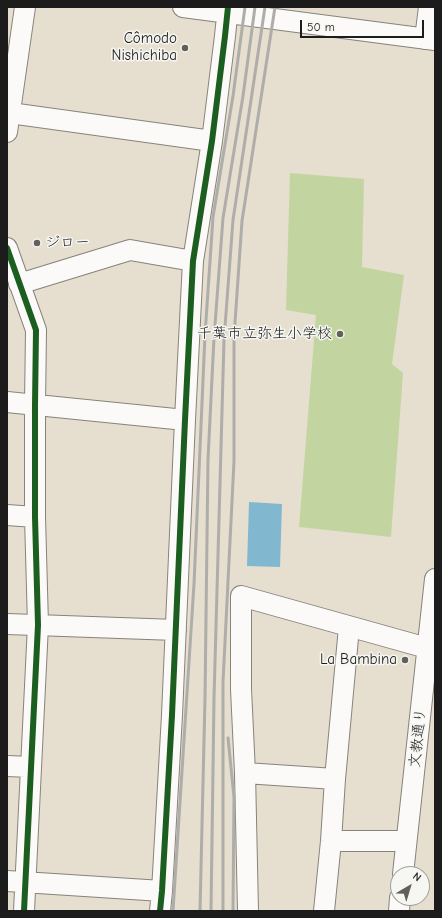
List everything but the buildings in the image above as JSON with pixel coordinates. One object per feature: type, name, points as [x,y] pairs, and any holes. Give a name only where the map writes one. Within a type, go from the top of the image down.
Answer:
[{"type":"street","points":[[25,7],[8,123],[212,141]]},
{"type":"street","points":[[184,7],[227,10],[430,40],[429,7]]},
{"type":"street","points":[[160,911],[172,715],[184,420],[193,261],[212,141],[227,10]]},
{"type":"street","points":[[7,248],[36,330],[35,517],[38,625],[31,767],[16,881],[24,911]]},
{"type":"street","points":[[19,284],[130,250],[193,261]]},
{"type":"street","points":[[7,402],[184,420]]},
{"type":"street","points":[[7,515],[35,517]]},
{"type":"street","name":"文教通り","points":[[404,866],[435,579]]},
{"type":"street","points":[[248,911],[240,596],[427,648]]},
{"type":"street","points":[[7,624],[176,630]]},
{"type":"street","points":[[324,911],[349,627]]},
{"type":"street","points":[[7,766],[31,767]]},
{"type":"street","points":[[245,773],[335,779]]},
{"type":"street","points":[[331,841],[406,841]]},
{"type":"street","points":[[16,881],[162,891]]},
{"type":"green space","points":[[290,173],[364,179],[362,267],[404,275],[392,364],[403,373],[391,537],[299,527],[316,315],[286,310]]},
{"type":"water","points":[[249,502],[282,504],[280,567],[247,566]]},
{"type":"railway","points":[[173,911],[194,584],[205,335],[213,217],[233,96],[245,7]]},
{"type":"railway","points":[[200,911],[205,698],[208,459],[214,338],[223,218],[243,96],[255,7]]},
{"type":"railway","points":[[211,911],[214,698],[224,340],[233,220],[265,7]]},
{"type":"railway","points":[[223,911],[223,682],[234,461],[234,337],[242,221],[275,7]]},
{"type":"railway","points":[[228,738],[234,797],[233,911]]},
{"type":"cycle path","points":[[160,911],[172,715],[193,261],[212,141],[228,7]]},
{"type":"cycle path","points":[[7,248],[36,330],[35,517],[38,625],[24,911]]},
{"type":"place","name":"Cômodo Nishichiba","points":[[185,48]]},
{"type":"place","name":"ジロー","points":[[37,243]]},
{"type":"place","name":"千葉市立弥生小学校","points":[[340,334]]},
{"type":"place","name":"La Bambina","points":[[405,660]]}]
